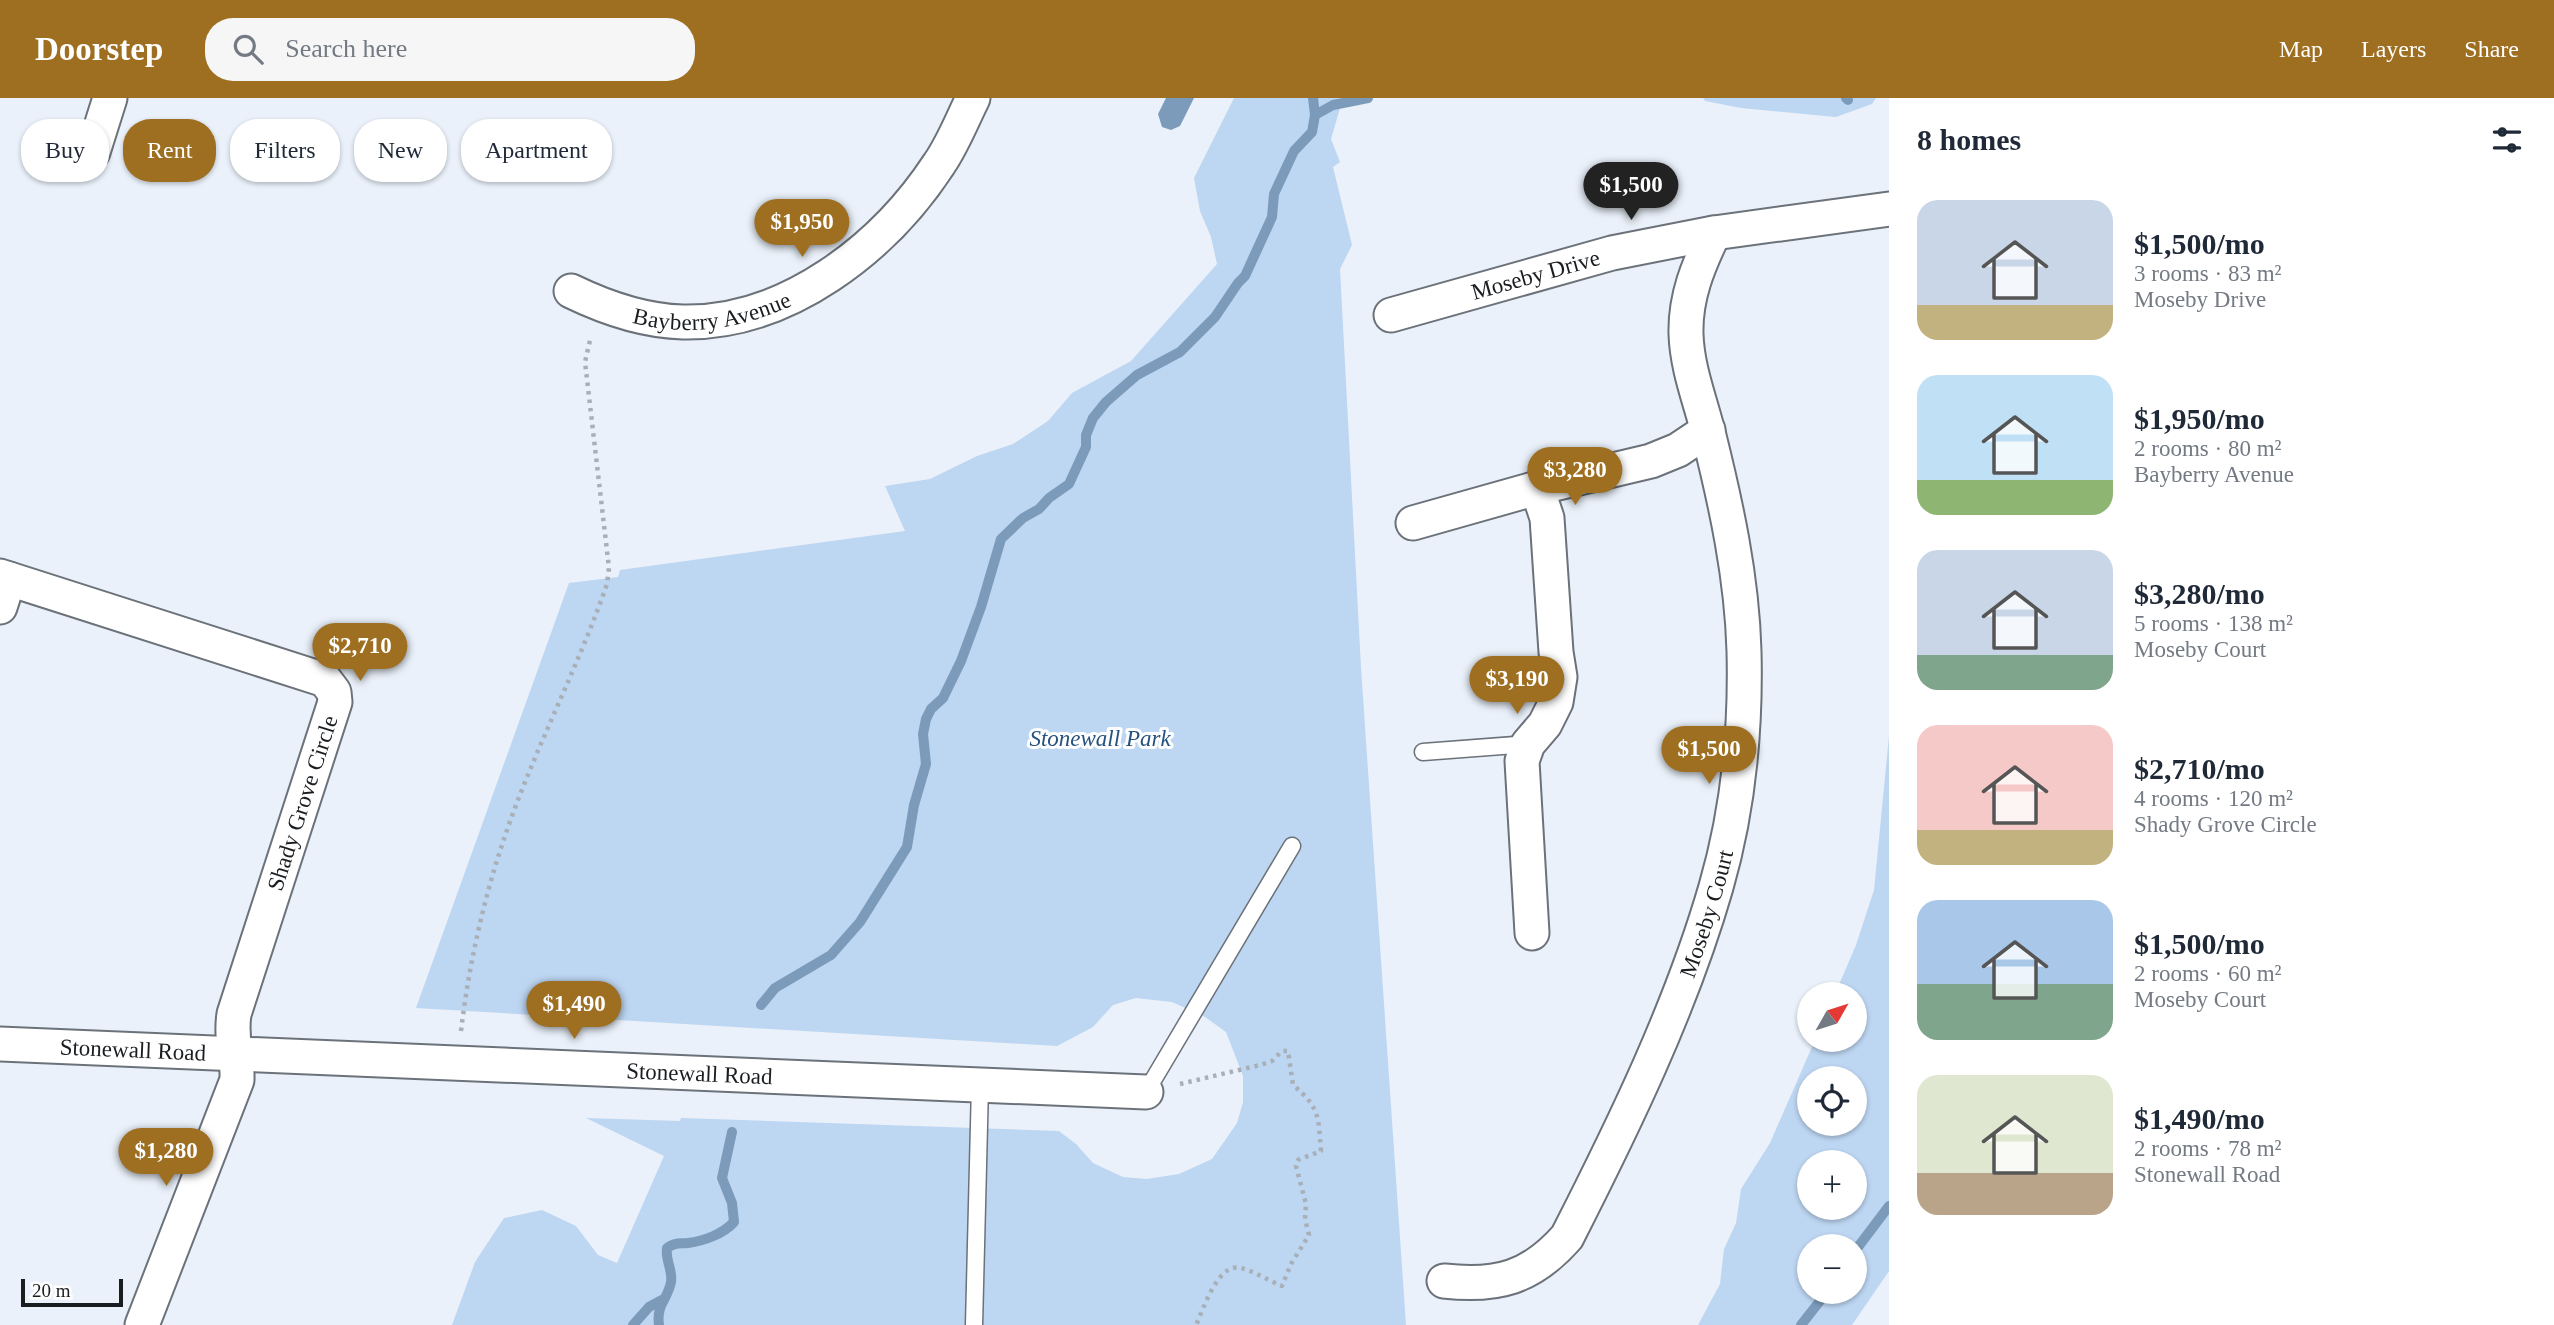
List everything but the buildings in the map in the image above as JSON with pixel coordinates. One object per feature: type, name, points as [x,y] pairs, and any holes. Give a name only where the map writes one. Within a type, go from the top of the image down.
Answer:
[{"type":"street","points":[[103,119],[110,98]]},
{"type":"street","name":"Bayberry Avenue","points":[[584,298],[639,317],[693,321],[716,320],[758,310],[799,292],[836,270],[879,236],[908,206],[941,163],[973,98]]},
{"type":"street","name":"Moseby Drive","points":[[1391,315],[1612,253],[1714,233],[1889,209]]},
{"type":"street","name":"Moseby Court","points":[[1444,1281],[1465,1284],[1502,1281],[1526,1273],[1551,1255],[1567,1237],[1651,1063],[1697,947],[1717,886],[1731,823],[1742,744],[1744,650],[1738,572],[1728,516],[1693,379],[1686,335],[1688,300],[1698,267],[1714,233]]},
{"type":"street","points":[[1413,523],[1537,488],[1651,461],[1678,450],[1708,430]]},
{"type":"street","points":[[1532,933],[1522,761],[1528,744],[1545,724],[1556,702],[1560,677],[1546,518],[1537,488]]},
{"type":"street","name":"Shady Grove Circle","points":[[3,587],[325,680],[334,692],[335,702],[234,1014],[231,1032],[235,1054]]},
{"type":"street","name":"Stonewall Road","points":[[0,1044],[1146,1092]]},
{"type":"street","points":[[142,1325],[237,1080],[235,1054]]},
{"type":"lane","points":[[1423,752],[1528,744]]},
{"type":"lane","points":[[1146,1092],[1292,846]]},
{"type":"lane","points":[[974,1325],[980,1085]]},
{"type":"path","points":[[457,1063],[470,968],[506,833],[607,584],[609,568],[585,362],[584,298]]},
{"type":"path","points":[[1146,1092],[1248,1069],[1272,1061],[1282,1051],[1288,1051],[1293,1085],[1310,1098],[1318,1113],[1321,1151],[1298,1160],[1296,1166],[1306,1204],[1305,1219],[1309,1235],[1291,1264],[1282,1286],[1240,1268],[1230,1267],[1221,1274],[1196,1325]]},
{"type":"green space","name":"Stonewall Park","points":[[1234,98],[1343,98],[1331,139],[1340,162],[1333,167],[1352,245],[1340,269],[1361,668],[1406,1325],[452,1325],[475,1262],[504,1218],[542,1210],[576,1226],[598,1255],[617,1263],[664,1156],[586,1118],[680,1121],[681,1118],[1059,1131],[1076,1144],[1093,1163],[1123,1177],[1147,1179],[1179,1174],[1212,1159],[1237,1123],[1243,1102],[1243,1076],[1226,1032],[1205,1017],[1172,1002],[1136,998],[1113,1005],[1093,1027],[1057,1046],[416,1008],[569,583],[618,577],[620,570],[905,531],[885,486],[930,479],[977,456],[1013,444],[1048,421],[1072,393],[1131,361],[1217,264],[1211,237],[1200,211],[1194,178]]},
{"type":"green space","points":[[1703,98],[1876,98],[1872,104],[1836,117],[1741,108],[1705,101]]},
{"type":"green space","points":[[1889,736],[1889,1271],[1867,1303],[1867,1234],[1797,1234],[1797,1304],[1866,1304],[1852,1325],[1698,1325],[1720,1284],[1724,1249],[1736,1223],[1741,1189],[1770,1143],[1797,1081],[1797,1136],[1867,1136],[1867,1066],[1804,1066],[1810,1052],[1867,1052],[1867,982],[1840,982],[1856,945],[1874,890]]},
{"type":"shaded area","points":[[1166,98],[1194,98],[1180,126],[1171,130],[1162,127],[1158,114]]},
{"type":"waterway","points":[[761,1005],[775,988],[831,955],[860,922],[907,847],[914,805],[926,764],[923,734],[926,719],[931,709],[943,698],[961,661],[981,607],[1001,539],[1023,518],[1039,509],[1069,484],[1086,447],[1086,435],[1093,418],[1106,402],[1137,375],[1180,352],[1215,317],[1245,276],[1272,217],[1274,194],[1294,151],[1312,132],[1315,115],[1313,98]]},
{"type":"waterway","points":[[1315,115],[1333,105],[1368,98]]},
{"type":"waterway","points":[[659,1325],[659,1312],[671,1282],[667,1248],[713,1236],[734,1222],[732,1203],[722,1178],[732,1132]]},
{"type":"waterway","points":[[1867,1235],[1889,1206]]},
{"type":"waterway","points":[[633,1325],[649,1307],[662,1300]]},
{"type":"waterway","points":[[1801,1325],[1818,1304]]}]
